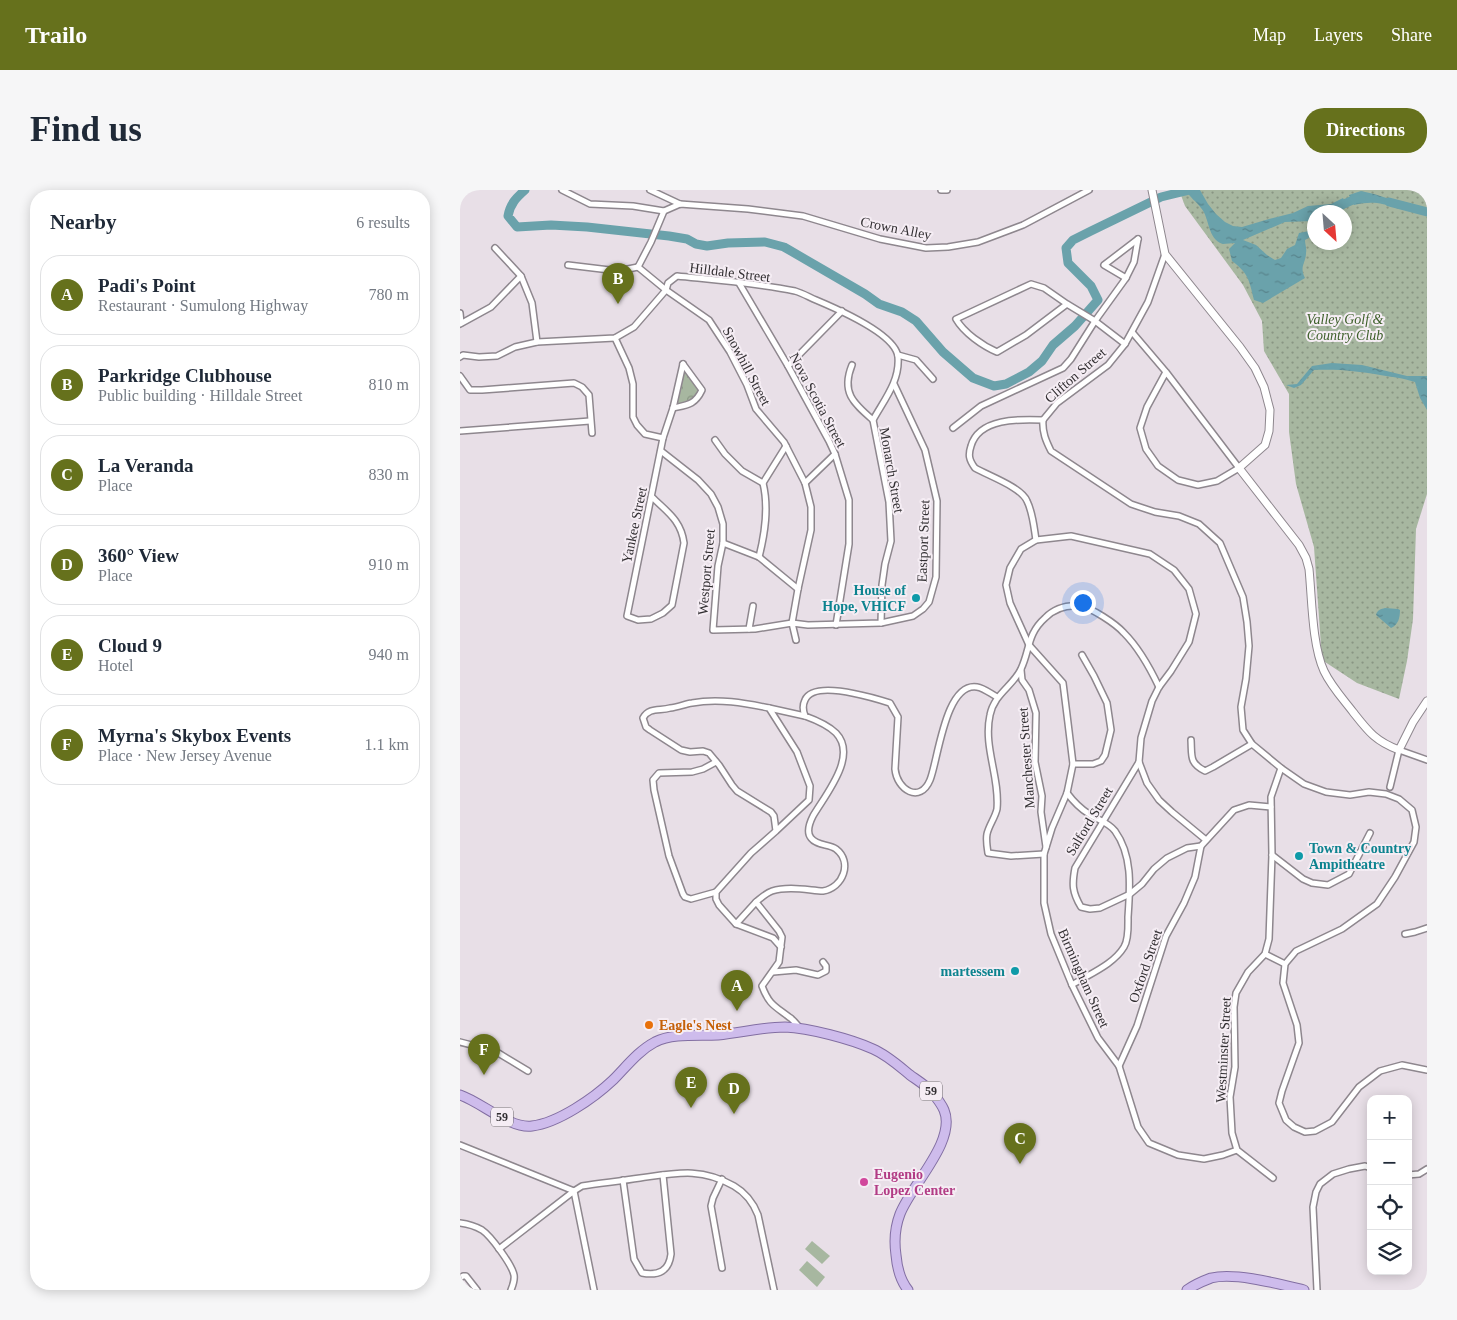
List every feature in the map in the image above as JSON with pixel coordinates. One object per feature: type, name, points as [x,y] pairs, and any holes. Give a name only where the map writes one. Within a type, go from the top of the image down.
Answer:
[{"type":"main road","name":"59","points":[[460,1095],[475,1101],[515,1124],[526,1127],[564,1115],[612,1081],[641,1052],[659,1041],[682,1036],[727,1034],[784,1027],[833,1036],[879,1052],[929,1089],[944,1109],[946,1123],[943,1140],[903,1207],[895,1231],[896,1259],[901,1278],[908,1290]]},
{"type":"main road","points":[[1187,1290],[1212,1278],[1228,1276],[1304,1290]]},
{"type":"street","points":[[562,190],[590,204],[633,206],[664,211],[680,204]]},
{"type":"street","points":[[650,190],[680,204]]},
{"type":"street","points":[[941,190],[947,190]]},
{"type":"street","name":"Crown Alley","points":[[680,204],[748,208],[802,216],[880,239],[926,248],[978,242],[1014,228],[1089,190]]},
{"type":"street","points":[[1152,191],[1165,254],[1240,347],[1255,368],[1264,387],[1270,410],[1269,431],[1265,445],[1239,468],[1217,481],[1198,485],[1178,480],[1158,466],[1146,449],[1140,428],[1146,407],[1166,372]]},
{"type":"street","points":[[568,265],[618,271],[638,268],[664,211]]},
{"type":"street","points":[[953,428],[982,406],[1063,368],[1126,278],[1134,262],[1138,239],[1104,265],[1126,278]]},
{"type":"street","points":[[495,248],[522,276],[532,303],[537,342]]},
{"type":"street","name":"Clifton Street","points":[[1036,540],[1027,500],[1015,488],[975,468],[968,456],[972,443],[980,431],[1006,421],[1043,420],[1057,403],[1108,365],[1134,334],[1165,254]]},
{"type":"street","name":"Snowhill Street","points":[[638,268],[709,320],[730,352],[756,410],[786,446],[805,482],[811,507],[811,530],[792,623],[796,640]]},
{"type":"street","points":[[460,313],[461,324],[491,307],[522,276]]},
{"type":"street","name":"Hilldale Street","points":[[460,357],[462,355],[497,356],[515,347],[537,342],[615,338],[634,327],[666,290],[668,284],[677,276],[797,291],[842,311],[869,326],[883,336],[898,355]]},
{"type":"street","name":"Nova Scotia Street","points":[[739,283],[829,441],[835,454],[849,500],[849,544],[836,625]]},
{"type":"street","points":[[1067,304],[1026,335],[996,352],[986,348],[956,320],[1031,284],[1044,288],[1095,321],[1125,344]]},
{"type":"street","points":[[788,366],[842,311]]},
{"type":"street","points":[[1134,334],[1166,372],[1306,558],[1309,569],[1316,644],[1324,672],[1331,684],[1370,733],[1384,744],[1427,760]]},
{"type":"street","points":[[615,338],[629,368],[633,384],[633,417],[636,425],[645,434],[663,438]]},
{"type":"street","points":[[898,355],[916,360],[933,379]]},
{"type":"street","name":"Monarch Street","points":[[882,623],[882,585],[891,541],[889,502],[873,420],[894,384],[898,371],[898,355]]},
{"type":"street","name":"Yankee Street","points":[[652,497],[677,521],[683,532],[684,543],[672,605],[663,613],[651,619],[638,620],[627,616],[663,438],[673,408],[683,364],[702,390],[698,398],[689,405],[673,408]]},
{"type":"street","points":[[852,365],[847,387],[856,406],[873,420]]},
{"type":"street","points":[[460,376],[470,390],[574,383],[582,387],[588,395],[592,433]]},
{"type":"street","name":"Eastport Street","points":[[712,630],[755,630],[792,623],[836,625],[882,623],[913,616],[929,602],[936,578],[937,501],[925,450],[894,384]]},
{"type":"street","points":[[1043,420],[1043,430],[1051,452],[1131,504],[1155,512],[1179,516],[1199,524],[1220,543],[1243,597],[1248,622],[1249,646],[1241,707],[1242,730],[1252,744],[1304,784],[1326,792],[1350,795],[1369,792],[1386,794],[1399,798],[1412,810],[1416,827],[1414,842],[1395,877],[1377,904],[1342,929],[1296,951],[1284,964],[1283,983],[1297,1026],[1299,1042],[1279,1104],[1286,1120],[1294,1127],[1305,1132],[1315,1131],[1332,1122],[1359,1086],[1380,1071],[1402,1065],[1427,1070]]},
{"type":"street","points":[[460,431],[590,421]]},
{"type":"street","points":[[715,440],[725,454],[742,471],[763,483]]},
{"type":"street","points":[[759,558],[765,532],[766,496],[763,483],[786,446]]},
{"type":"street","name":"Westport Street","points":[[661,451],[698,480],[711,494],[718,507],[723,524],[723,543],[718,566],[712,630]]},
{"type":"street","points":[[805,482],[835,454]]},
{"type":"street","points":[[1029,645],[1010,603],[1006,585],[1010,568],[1021,549],[1036,540],[1071,536],[1150,554],[1174,570],[1189,589],[1196,614],[1189,642],[1159,687],[1146,719],[1139,762],[1147,783],[1159,800],[1206,840]]},
{"type":"street","points":[[723,543],[759,558],[798,590]]},
{"type":"street","points":[[750,629],[753,606]]},
{"type":"street","points":[[1044,854],[1011,856],[988,853],[987,834],[993,822],[996,809],[996,783],[989,747],[990,715],[997,698],[1021,670],[1032,633],[1044,618],[1058,608],[1080,606],[1104,617],[1124,632],[1142,656],[1159,687]]},
{"type":"street","name":"Birmingham Street","points":[[1029,645],[1063,683],[1073,764],[1067,793],[1052,828],[1044,854],[1044,903],[1051,934],[1072,985],[1098,1038],[1119,1066],[1138,1127],[1149,1142],[1178,1155],[1204,1159],[1237,1150]]},
{"type":"street","points":[[1073,764],[1094,764],[1101,761],[1105,754],[1111,730],[1106,703],[1082,655]]},
{"type":"street","name":"Manchester Street","points":[[1021,670],[1022,680],[1029,690],[1036,713],[1035,762],[1042,796],[1041,812],[1046,848]]},
{"type":"street","points":[[806,716],[803,708],[805,700],[809,695],[824,691],[852,692],[890,703],[898,717],[896,777],[905,789],[910,792],[917,792],[922,790],[930,780],[947,714],[953,702],[962,693],[974,686],[997,698]]},
{"type":"street","points":[[736,924],[767,893],[784,889],[830,890],[837,886],[843,877],[844,864],[836,848],[814,841],[809,834],[813,816],[840,770],[844,749],[836,733],[825,725],[806,716],[769,708],[715,701],[694,702],[668,709],[651,710],[645,714],[644,722],[650,730],[681,750],[709,753],[737,791],[771,812],[774,816],[776,832]]},
{"type":"street","points":[[1390,787],[1399,750],[1413,722],[1427,701]]},
{"type":"street","points":[[716,762],[692,772],[660,773],[653,780],[669,856],[684,894],[691,899],[716,892],[751,853],[809,800],[810,786],[797,752],[769,708]]},
{"type":"street","points":[[1191,740],[1192,760],[1196,767],[1205,771],[1252,744]]},
{"type":"street","name":"Salford Street","points":[[1139,762],[1075,868],[1073,891],[1081,907],[1090,909],[1100,908],[1130,894],[1167,858],[1187,848],[1201,846]]},
{"type":"street","points":[[1281,768],[1271,796],[1272,855],[1269,940],[1265,954],[1284,964]]},
{"type":"street","points":[[1067,793],[1088,814],[1104,821],[1110,826],[1121,840],[1130,872],[1125,946],[1114,960],[1072,985]]},
{"type":"street","points":[[1201,846],[1234,810],[1249,805],[1271,807]]},
{"type":"street","points":[[1272,855],[1303,879],[1312,883],[1328,885],[1349,874],[1370,833]]},
{"type":"street","name":"Oxford Street","points":[[1119,1066],[1137,1026],[1166,936],[1184,903],[1194,877],[1201,846]]},
{"type":"street","points":[[716,892],[718,905],[736,924],[773,938],[781,947]]},
{"type":"street","points":[[756,902],[782,937],[779,962],[762,986],[765,996],[772,1005],[791,1018],[801,1029]]},
{"type":"street","points":[[1405,934],[1427,928]]},
{"type":"street","name":"Westminster Street","points":[[1237,1150],[1232,1133],[1230,1096],[1235,1067],[1234,1007],[1236,993],[1248,972],[1265,954]]},
{"type":"street","points":[[773,972],[796,970],[818,975],[826,971],[826,966],[823,962]]},
{"type":"street","points":[[460,1042],[495,1051],[528,1071]]},
{"type":"street","points":[[460,1145],[574,1191]]},
{"type":"street","points":[[1237,1150],[1273,1178]]},
{"type":"street","points":[[1317,1290],[1313,1207],[1316,1192],[1320,1184],[1333,1174],[1367,1166]]},
{"type":"street","points":[[1412,1175],[1419,1174],[1427,1169]]},
{"type":"street","points":[[499,1249],[582,1186],[692,1172],[722,1179],[744,1193],[756,1208],[774,1290]]},
{"type":"street","points":[[622,1180],[634,1259],[642,1273],[652,1275],[660,1273],[666,1268],[671,1254],[663,1175]]},
{"type":"street","points":[[722,1179],[711,1206],[722,1268]]},
{"type":"street","points":[[574,1191],[594,1290]]},
{"type":"street","points":[[460,1223],[483,1230],[499,1249],[514,1276],[511,1290]]},
{"type":"street","points":[[460,1278],[466,1276],[477,1290]]},
{"type":"green space","name":"Valley Golf & Country Club","points":[[1179,190],[1427,190],[1427,494],[1416,529],[1413,619],[1399,699],[1357,683],[1322,660],[1314,547],[1296,484],[1289,432],[1289,394],[1264,351],[1262,321],[1243,285],[1185,206]]},
{"type":"green space","points":[[683,366],[702,390],[699,399],[673,408]]},
{"type":"green space","points":[[812,1241],[830,1256],[822,1264],[805,1249]]},
{"type":"green space","points":[[807,1261],[825,1277],[817,1287],[799,1270]]},
{"type":"water","points":[[1186,190],[1200,190],[1208,204],[1225,222],[1233,226],[1242,227],[1293,213],[1307,206],[1307,221],[1285,222],[1243,240],[1256,245],[1275,260],[1281,258],[1287,249],[1295,245],[1299,233],[1307,231],[1307,239],[1305,240],[1306,256],[1303,267],[1305,278],[1263,303],[1254,300],[1248,278],[1232,261],[1229,249],[1235,243],[1223,244],[1214,238],[1204,212]]},
{"type":"water","points":[[1361,191],[1399,202],[1398,208],[1376,203],[1354,205],[1349,195]]},
{"type":"water","points":[[1343,198],[1347,205],[1320,205],[1331,204]]},
{"type":"water","points":[[1332,363],[1362,365],[1407,376],[1427,376],[1427,410],[1420,398],[1415,382],[1398,378],[1364,372],[1314,370],[1301,385],[1294,388],[1286,385],[1297,384],[1312,366]]},
{"type":"water","points":[[1385,608],[1400,610],[1398,621],[1391,628],[1376,615],[1378,611]]},
{"type":"waterway","points":[[525,190],[510,208],[508,216],[517,227],[551,225],[587,227],[669,236],[687,239],[696,244],[707,246],[728,243],[765,242],[784,247],[879,304],[902,312],[916,321],[943,352],[973,378],[994,386],[1006,384],[1029,372],[1042,361],[1053,345],[1075,326],[1098,300],[1091,286],[1068,263],[1066,248],[1073,240],[1161,197],[1190,190]]},
{"type":"waterway","points":[[1342,205],[1361,198]]},
{"type":"waterway","points":[[1389,202],[1427,212]]},
{"type":"place","name":"Parkridge Clubhouse","points":[[618,304]]},
{"type":"place","name":"House of Hope, VHICF","points":[[916,598]]},
{"type":"place","name":"Town & Country Ampitheatre","points":[[1299,856]]},
{"type":"place","name":"martessem","points":[[1015,971]]},
{"type":"place","name":"Padi's Point","points":[[737,1011]]},
{"type":"place","name":"Eagle's Nest","points":[[649,1025]]},
{"type":"place","name":"Myrna's Skybox Events","points":[[484,1075]]},
{"type":"place","name":"Cloud 9","points":[[691,1108]]},
{"type":"place","name":"360° View","points":[[734,1114]]},
{"type":"place","name":"La Veranda","points":[[1020,1164]]},
{"type":"place","name":"Eugenio Lopez Center","points":[[864,1182]]}]
